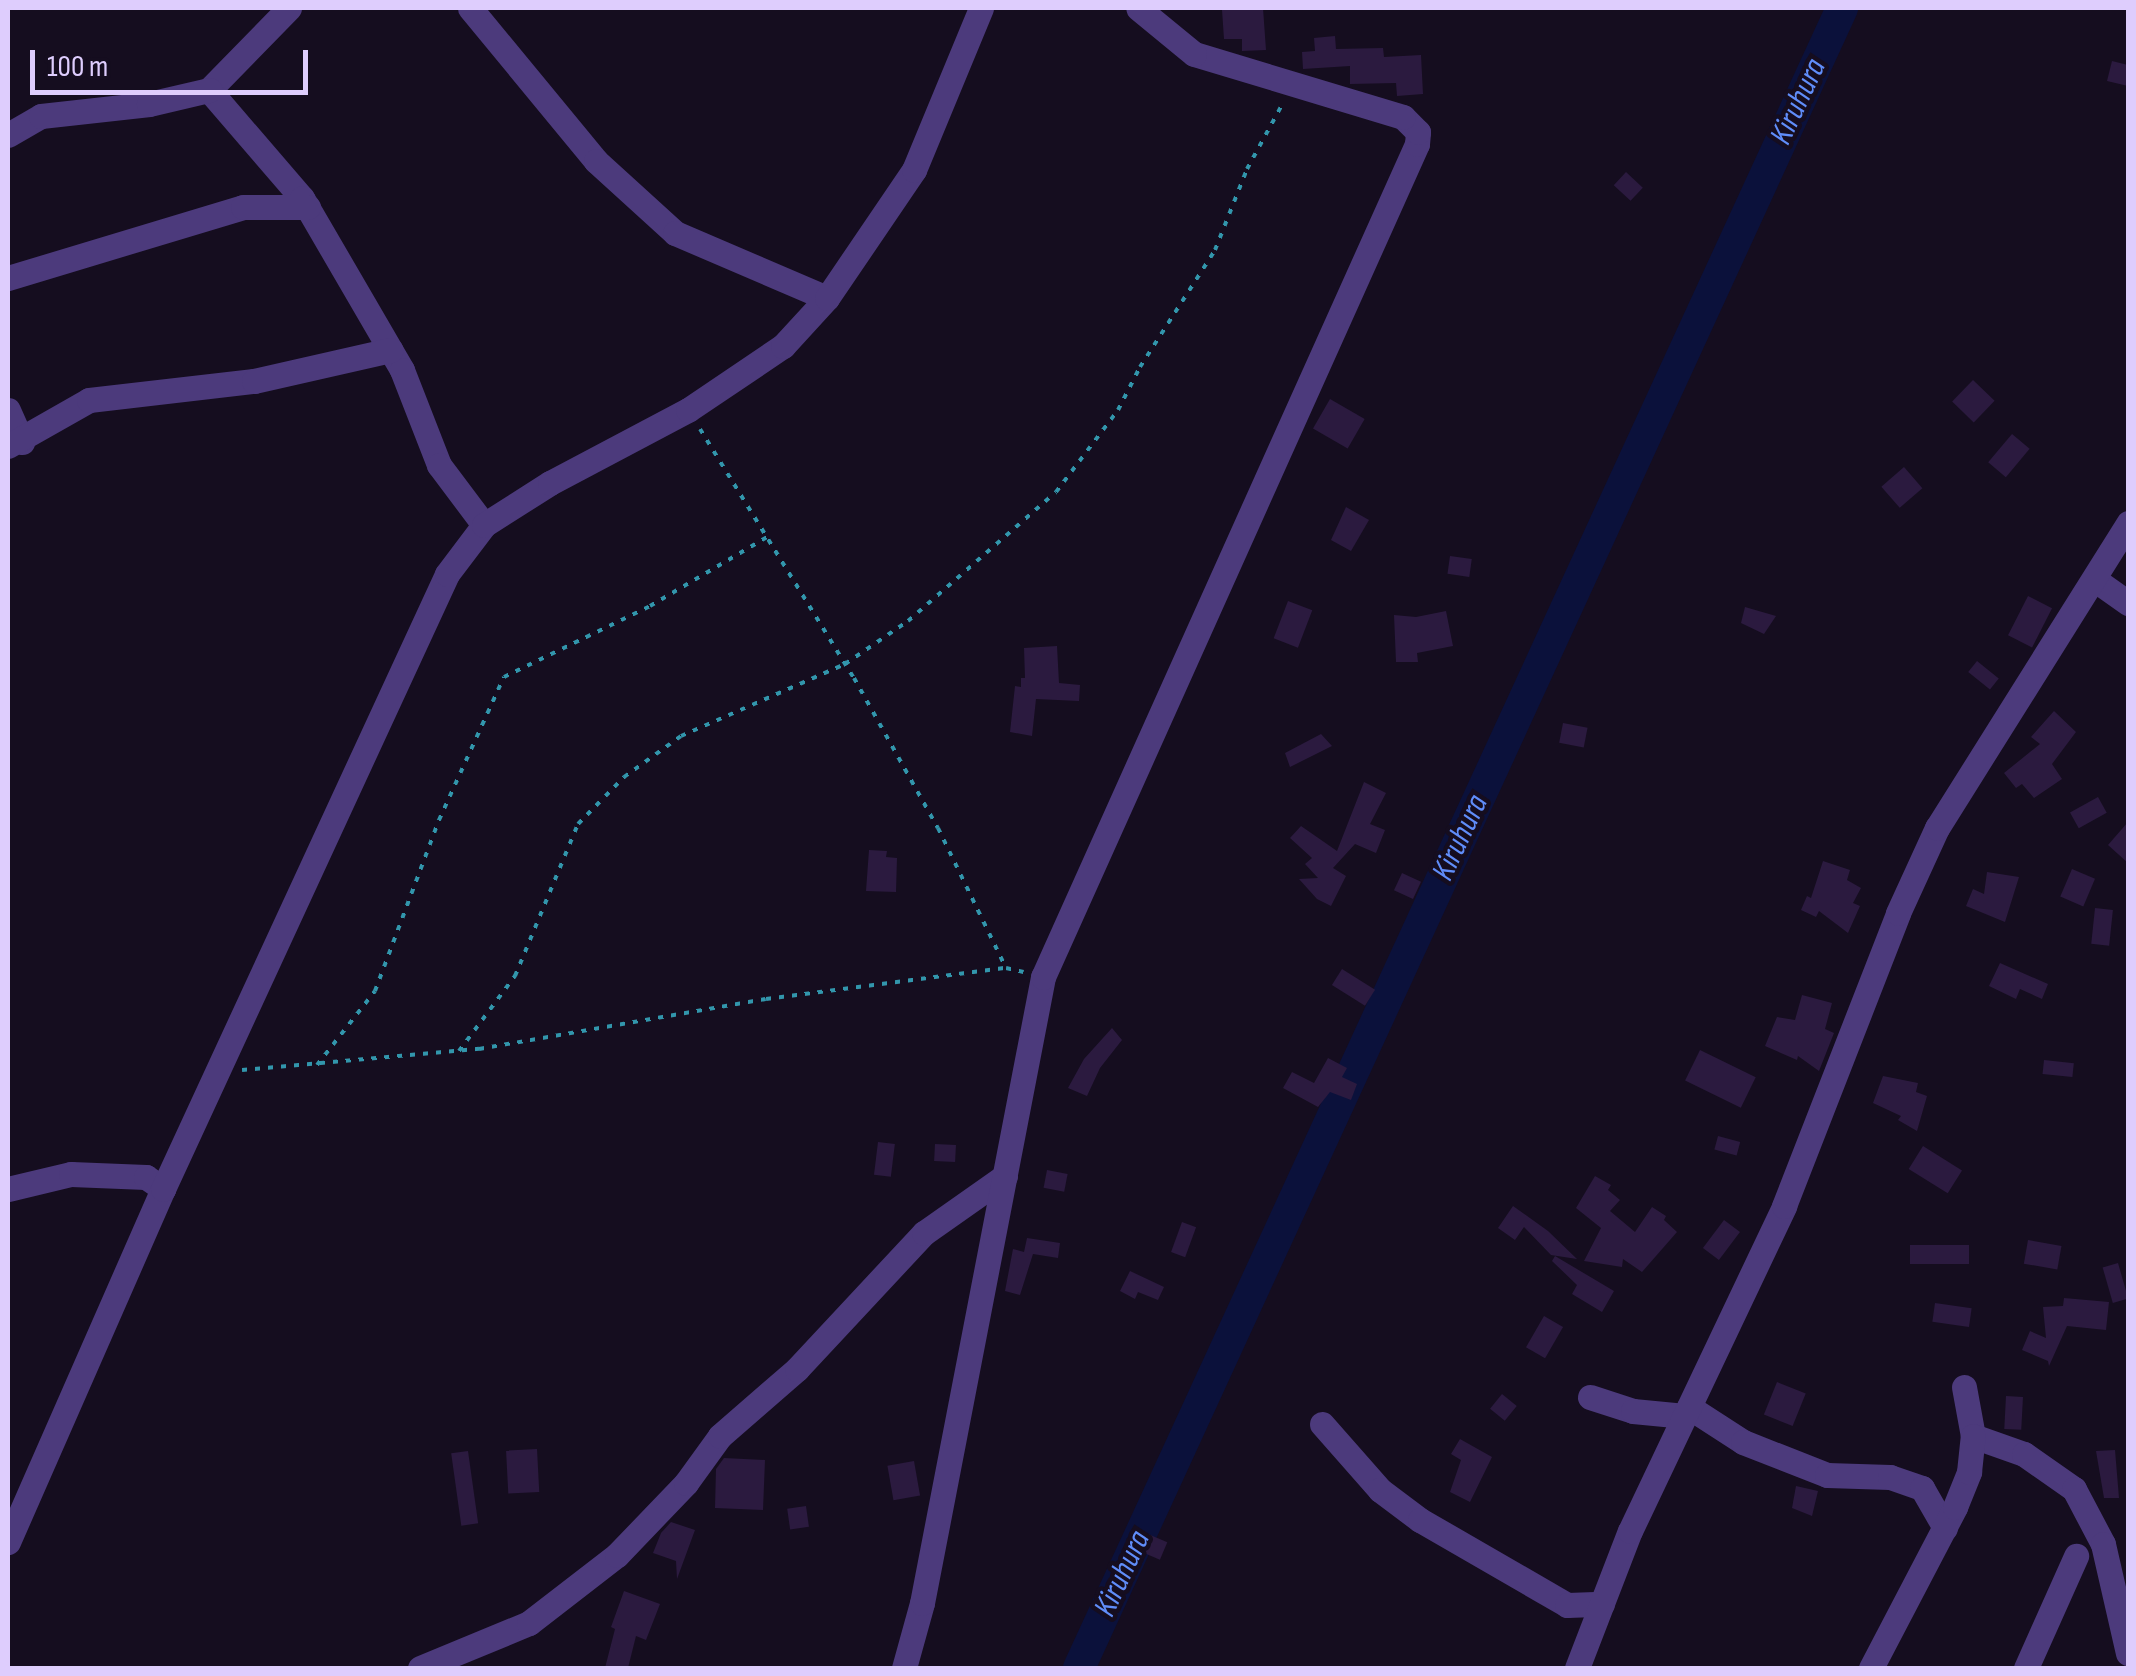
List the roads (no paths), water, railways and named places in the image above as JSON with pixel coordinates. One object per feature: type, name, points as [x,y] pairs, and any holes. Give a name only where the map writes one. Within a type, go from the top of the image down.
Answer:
[{"type":"street","points":[[8,135],[41,116],[149,104],[209,90],[289,8]]},
{"type":"street","points":[[470,8],[596,162],[675,233],[827,298]]},
{"type":"street","points":[[8,1542],[163,1189],[447,574],[484,525],[550,484],[688,410],[783,346],[827,298],[914,170],[981,8]]},
{"type":"street","points":[[904,1668],[922,1603],[1044,977],[1417,144],[1418,132],[1403,117],[1194,54],[1138,8]]},
{"type":"street","points":[[209,90],[308,208],[391,350],[438,465],[484,525]]},
{"type":"street","points":[[8,278],[243,208],[308,208]]},
{"type":"street","points":[[8,410],[15,444],[89,400],[254,381],[391,350]]},
{"type":"street","points":[[1577,1668],[1687,1412],[1784,1206],[1898,913],[1937,828],[2128,523]]},
{"type":"street","points":[[2094,579],[2128,603]]},
{"type":"street","points":[[8,1189],[71,1174],[146,1177],[163,1189]]},
{"type":"street","points":[[420,1668],[529,1623],[617,1554],[686,1484],[720,1436],[797,1369],[924,1232],[1005,1176]]},
{"type":"street","points":[[1870,1668],[1945,1528],[1969,1472],[1973,1436],[1964,1387]]},
{"type":"street","points":[[1590,1397],[1633,1412],[1687,1412],[1743,1442],[1827,1474],[1890,1478],[1922,1488],[1945,1528]]},
{"type":"street","points":[[1322,1424],[1380,1490],[1420,1520],[1568,1605],[1602,1604]]},
{"type":"street","points":[[1973,1436],[2024,1454],[2074,1488],[2103,1544],[2128,1653]]},
{"type":"street","points":[[2026,1668],[2076,1556]]},
{"type":"waterway","name":"Kiruhura","points":[[1079,1668],[1842,8]]}]
